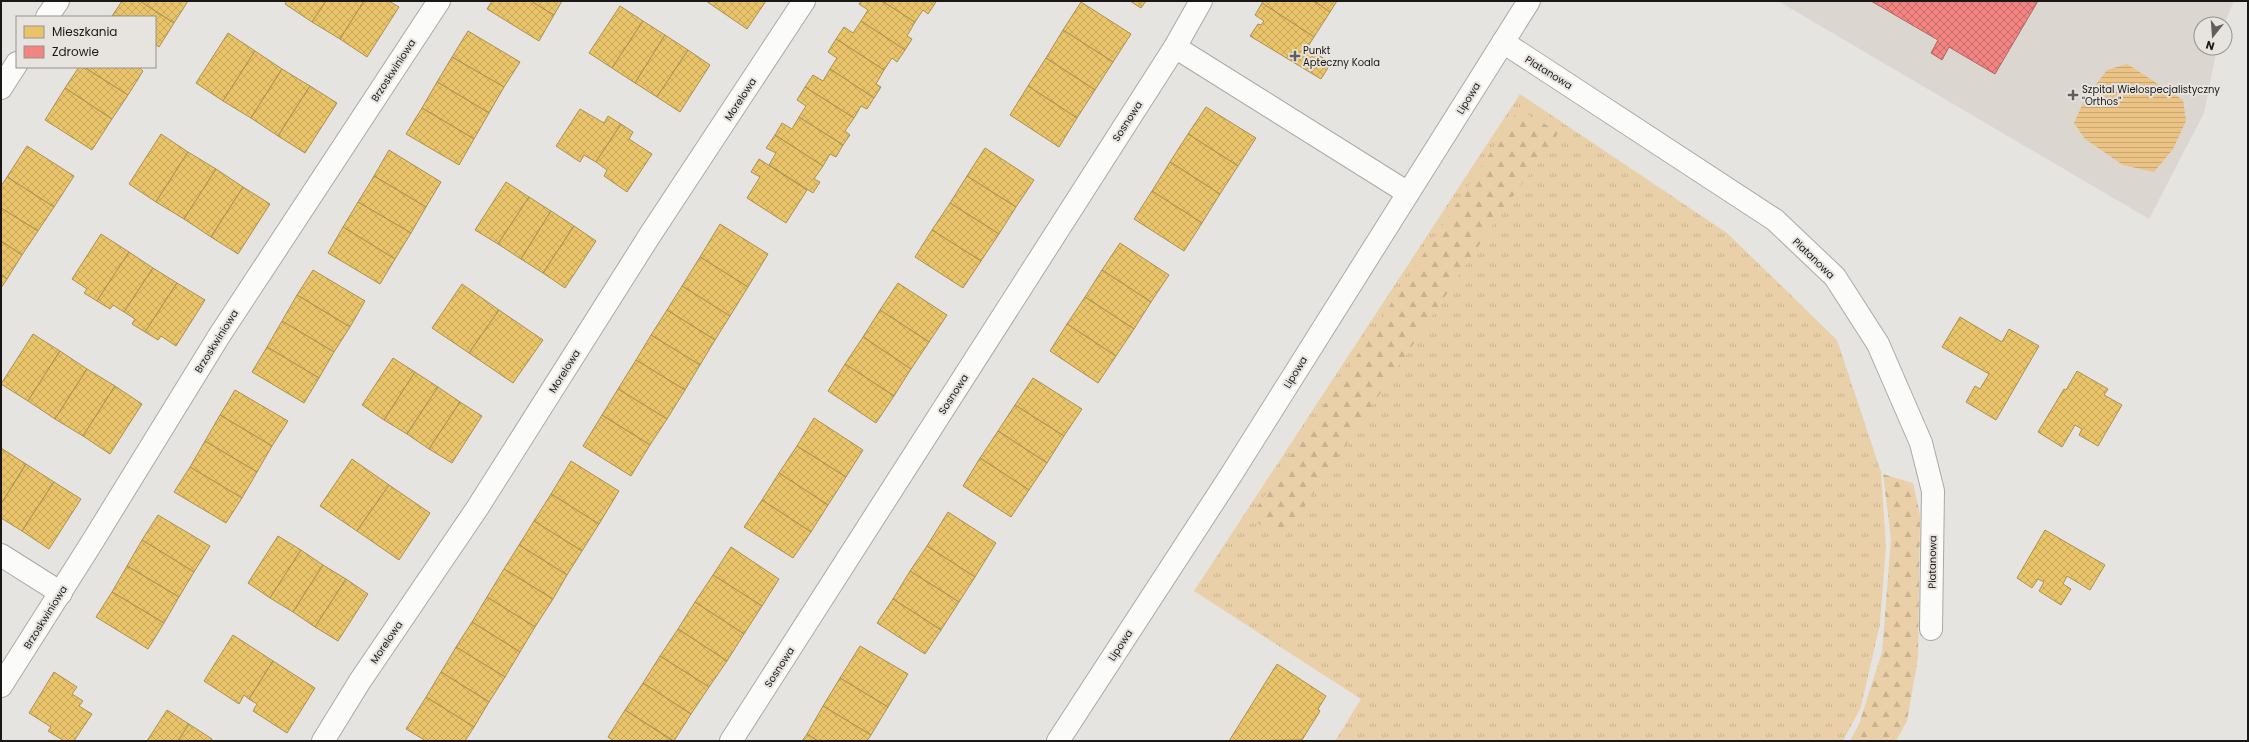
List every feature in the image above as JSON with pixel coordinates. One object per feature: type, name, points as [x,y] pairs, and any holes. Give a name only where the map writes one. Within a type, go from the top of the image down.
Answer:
[{"type":"street","points":[[48,16],[58,1]]},
{"type":"street","name":"Brzoskwiniowa","points":[[1,686],[219,336],[439,1]]},
{"type":"street","name":"Morelowa","points":[[323,741],[360,681],[478,508],[646,242],[804,1]]},
{"type":"street","name":"Sosnowa","points":[[731,741],[1175,47],[1201,1]]},
{"type":"street","name":"Lipowa","points":[[1058,741],[1231,475],[1529,1]]},
{"type":"street","name":"Platanowa","points":[[1503,42],[1775,220],[1835,277],[1878,344],[1921,443],[1933,491],[1931,629]]},
{"type":"street","points":[[1175,47],[1408,193]]},
{"type":"street","points":[[1,88],[16,65]]},
{"type":"street","points":[[1,555],[60,593]]},
{"type":"shaded area","name":"Szpital Wielospecjalistyczny \"Orthos\"","points":[[1778,1],[2234,1],[2227,16],[2193,16],[2193,56],[2215,56],[2204,113],[2149,219]]},
{"type":"shaded area","points":[[2127,64],[2183,100],[2186,121],[2173,149],[2154,172],[2123,165],[2085,139],[2074,123],[2085,99],[2107,70]]},
{"type":"green space","points":[[1520,94],[1727,233],[1837,340],[1881,472],[1886,546],[1880,624],[1861,707],[1843,741],[1335,741],[1361,699],[1194,591]]},
{"type":"green space","points":[[1519,109],[1559,132],[1496,220],[1283,539],[1250,518]]},
{"type":"green space","points":[[1883,474],[1913,483],[1920,515],[1918,658],[1907,721],[1896,741],[1850,741],[1859,724],[1882,652],[1891,539]]},
{"type":"building: Mieszkania","points":[[122,1],[140,1],[174,23],[159,47],[156,45],[156,16],[112,16]]},
{"type":"building: Mieszkania","points":[[140,1],[188,1],[174,23]]},
{"type":"building: Mieszkania","points":[[287,1],[326,1],[312,22],[285,4]]},
{"type":"building: Mieszkania","points":[[326,1],[364,1],[340,39],[312,22]]},
{"type":"building: Mieszkania","points":[[364,1],[389,1],[399,7],[367,57],[340,39]]},
{"type":"building: Mieszkania","points":[[492,1],[531,1],[554,15],[539,41],[487,9]]},
{"type":"building: Mieszkania","points":[[531,1],[562,1],[554,15]]},
{"type":"building: Mieszkania","points":[[706,1],[766,1],[747,29]]},
{"type":"building: Mieszkania","points":[[861,1],[882,1],[915,22],[907,36],[912,39],[905,50],[861,21],[868,10],[859,4]]},
{"type":"building: Mieszkania","points":[[882,1],[936,2],[928,14],[923,10],[915,22]]},
{"type":"building: Mieszkania","points":[[1130,1],[1146,1],[1141,8]]},
{"type":"building: Mieszkania","points":[[1263,1],[1314,1],[1330,12],[1314,37],[1262,3]]},
{"type":"building: Mieszkania","points":[[1314,1],[1337,1],[1330,12]]},
{"type":"building: Mieszkania","points":[[1081,2],[1131,34],[1113,62],[1063,30]]},
{"type":"building: Mieszkania","points":[[1262,3],[1314,37],[1307,48],[1331,63],[1321,79],[1250,36],[1258,24],[1261,25],[1264,21],[1255,15]]},
{"type":"building: Mieszkania","points":[[620,6],[643,21],[612,68],[589,53]]},
{"type":"building: Mieszkania","points":[[643,21],[665,35],[635,83],[612,68]]},
{"type":"building: Mieszkania","points":[[861,21],[905,50],[897,62],[892,58],[884,70],[836,39],[844,27],[853,33]]},
{"type":"building: Mieszkania","points":[[1063,30],[1113,62],[1095,90],[1046,58]]},
{"type":"building: Mieszkania","points":[[468,31],[520,62],[504,87],[452,57]]},
{"type":"building: Mieszkania","points":[[228,33],[255,51],[223,101],[196,83]]},
{"type":"building: Mieszkania","points":[[665,35],[688,50],[657,97],[635,83]]},
{"type":"building: Mieszkania","points":[[836,39],[884,70],[876,84],[881,87],[874,98],[830,69],[837,58],[828,52]]},
{"type":"building: Mieszkania","points":[[688,50],[710,65],[680,112],[657,97]]},
{"type":"building: Mieszkania","points":[[255,51],[282,69],[251,118],[223,101]]},
{"type":"building: Mieszkania","points":[[452,57],[504,87],[489,113],[437,82]]},
{"type":"building: Mieszkania","points":[[1046,58],[1095,90],[1077,118],[1028,86]]},
{"type":"building: Mieszkania","points":[[78,68],[86,68],[128,95],[112,119],[65,88]]},
{"type":"building: Mieszkania","points":[[86,68],[139,68],[143,71],[128,95]]},
{"type":"building: Mieszkania","points":[[282,69],[310,86],[278,136],[251,118]]},
{"type":"building: Mieszkania","points":[[830,69],[874,98],[867,109],[861,106],[854,118],[805,87],[813,75],[823,81]]},
{"type":"building: Mieszkania","points":[[437,82],[489,113],[474,139],[422,108]]},
{"type":"building: Mieszkania","points":[[310,86],[337,103],[305,153],[278,136]]},
{"type":"building: Mieszkania","points":[[1028,86],[1077,118],[1059,147],[1010,115]]},
{"type":"building: Mieszkania","points":[[805,87],[854,118],[845,131],[850,135],[843,145],[799,117],[806,106],[797,100]]},
{"type":"building: Mieszkania","points":[[65,88],[112,119],[92,150],[45,120]]},
{"type":"building: Mieszkania","points":[[1206,107],[1256,138],[1238,166],[1188,134]]},
{"type":"building: Mieszkania","points":[[422,108],[474,139],[459,165],[406,134]]},
{"type":"building: Mieszkania","points":[[580,109],[604,123],[608,116],[621,124],[596,162],[584,155],[580,162],[556,146]]},
{"type":"building: Mieszkania","points":[[799,117],[843,145],[836,157],[830,154],[823,166],[775,135],[782,123],[792,129]]},
{"type":"building: Mieszkania","points":[[621,124],[633,132],[629,139],[652,154],[627,192],[604,176],[607,170],[596,162]]},
{"type":"building: Mieszkania","points":[[161,134],[188,152],[156,202],[129,184]]},
{"type":"building: Mieszkania","points":[[1188,134],[1238,166],[1220,194],[1170,162]]},
{"type":"building: Mieszkania","points":[[775,135],[823,166],[814,179],[820,182],[813,193],[769,165],[776,153],[766,148]]},
{"type":"building: Mieszkania","points":[[27,146],[74,176],[54,207],[7,177]]},
{"type":"building: Mieszkania","points":[[985,148],[1034,180],[1016,207],[967,176]]},
{"type":"building: Mieszkania","points":[[389,150],[441,182],[426,207],[374,176]]},
{"type":"building: Mieszkania","points":[[188,152],[216,169],[184,219],[156,202]]},
{"type":"building: Mieszkania","points":[[759,159],[807,190],[786,223],[747,198],[760,177],[751,172]]},
{"type":"building: Mieszkania","points":[[1170,162],[1220,194],[1202,223],[1152,191]]},
{"type":"building: Mieszkania","points":[[216,169],[243,187],[211,237],[184,219]]},
{"type":"building: Mieszkania","points":[[374,176],[426,207],[411,233],[358,202]]},
{"type":"building: Mieszkania","points":[[967,176],[1016,207],[999,234],[950,203]]},
{"type":"building: Mieszkania","points":[[7,177],[54,207],[38,231],[1,208],[1,186]]},
{"type":"building: Mieszkania","points":[[506,182],[529,197],[498,244],[475,230]]},
{"type":"building: Mieszkania","points":[[243,187],[270,204],[238,254],[211,237]]},
{"type":"building: Mieszkania","points":[[1152,191],[1202,223],[1184,251],[1134,219]]},
{"type":"building: Mieszkania","points":[[529,197],[551,211],[521,259],[498,244]]},
{"type":"building: Mieszkania","points":[[358,202],[411,233],[395,259],[343,227]]},
{"type":"building: Mieszkania","points":[[950,203],[999,234],[981,261],[932,230]]},
{"type":"building: Mieszkania","points":[[1,208],[38,231],[22,255],[1,241]]},
{"type":"building: Mieszkania","points":[[551,211],[574,226],[543,273],[521,259]]},
{"type":"building: Mieszkania","points":[[720,224],[768,254],[748,287],[700,257]]},
{"type":"building: Mieszkania","points":[[574,226],[596,241],[565,288],[543,273]]},
{"type":"building: Mieszkania","points":[[343,227],[395,259],[380,284],[328,253]]},
{"type":"building: Mieszkania","points":[[932,230],[981,261],[963,288],[915,257]]},
{"type":"building: Mieszkania","points":[[101,234],[129,252],[97,301],[84,293],[87,289],[72,279]]},
{"type":"building: Mieszkania","points":[[1,241],[22,255],[7,279],[1,275]]},
{"type":"building: Mieszkania","points":[[1120,243],[1169,275],[1151,302],[1102,270]]},
{"type":"building: Mieszkania","points":[[129,252],[153,268],[124,312],[113,305],[110,309],[97,301]]},
{"type":"building: Mieszkania","points":[[700,257],[748,287],[730,316],[682,286]]},
{"type":"building: Mieszkania","points":[[153,268],[177,283],[145,332],[132,324],[135,319],[124,312]]},
{"type":"building: Mieszkania","points":[[313,270],[365,301],[350,327],[297,295]]},
{"type":"building: Mieszkania","points":[[1102,270],[1151,302],[1134,329],[1085,297]]},
{"type":"building: Mieszkania","points":[[1,275],[7,279],[1,288]]},
{"type":"building: Mieszkania","points":[[177,283],[205,300],[176,346],[161,336],[158,340],[145,332]]},
{"type":"building: Mieszkania","points":[[898,283],[947,315],[929,342],[880,310]]},
{"type":"building: Mieszkania","points":[[462,284],[499,310],[469,353],[432,328]]},
{"type":"building: Mieszkania","points":[[682,286],[730,316],[715,340],[667,310]]},
{"type":"building: Mieszkania","points":[[297,295],[350,327],[334,352],[282,321]]},
{"type":"building: Mieszkania","points":[[1085,297],[1134,329],[1116,356],[1067,324]]},
{"type":"building: Mieszkania","points":[[499,310],[543,340],[513,383],[469,353]]},
{"type":"building: Mieszkania","points":[[667,310],[715,340],[700,365],[651,335]]},
{"type":"building: Mieszkania","points":[[880,310],[929,342],[911,369],[863,337]]},
{"type":"building: Mieszkania","points":[[1960,317],[2002,342],[2009,329],[2039,346],[1996,420],[1966,402],[1975,386],[1980,389],[1989,374],[1942,347]]},
{"type":"building: Mieszkania","points":[[282,321],[334,352],[319,378],[267,347]]},
{"type":"building: Mieszkania","points":[[1067,324],[1116,356],[1098,383],[1050,351]]},
{"type":"building: Mieszkania","points":[[33,334],[60,351],[28,401],[1,384]]},
{"type":"building: Mieszkania","points":[[651,335],[700,365],[685,390],[636,360]]},
{"type":"building: Mieszkania","points":[[863,337],[911,369],[894,396],[845,364]]},
{"type":"building: Mieszkania","points":[[267,347],[319,378],[304,403],[252,372]]},
{"type":"building: Mieszkania","points":[[60,351],[87,369],[55,419],[28,401]]},
{"type":"building: Mieszkania","points":[[393,358],[415,372],[384,420],[362,405]]},
{"type":"building: Mieszkania","points":[[636,360],[685,390],[667,419],[618,389]]},
{"type":"building: Mieszkania","points":[[845,364],[894,396],[876,423],[828,391]]},
{"type":"building: Mieszkania","points":[[87,369],[115,386],[83,436],[55,419]]},
{"type":"building: Mieszkania","points":[[2077,371],[2108,389],[2104,395],[2122,405],[2098,446],[2079,435],[2082,429],[2075,425],[2062,447],[2038,432],[2064,389],[2066,390]]},
{"type":"building: Mieszkania","points":[[415,372],[438,387],[407,434],[384,420]]},
{"type":"building: Mieszkania","points":[[1033,378],[1082,409],[1064,436],[1015,405]]},
{"type":"building: Mieszkania","points":[[115,386],[142,404],[110,454],[83,436]]},
{"type":"building: Mieszkania","points":[[438,387],[460,402],[429,449],[407,434]]},
{"type":"building: Mieszkania","points":[[618,389],[667,419],[650,445],[602,415]]},
{"type":"building: Mieszkania","points":[[235,390],[288,421],[272,446],[220,415]]},
{"type":"building: Mieszkania","points":[[460,402],[482,416],[452,463],[429,449]]},
{"type":"building: Mieszkania","points":[[1015,405],[1064,436],[1047,463],[998,431]]},
{"type":"building: Mieszkania","points":[[220,415],[272,446],[257,472],[205,441]]},
{"type":"building: Mieszkania","points":[[602,415],[650,445],[631,476],[583,446]]},
{"type":"building: Mieszkania","points":[[814,418],[863,450],[846,477],[797,446]]},
{"type":"building: Mieszkania","points":[[998,431],[1047,463],[1029,490],[980,458]]},
{"type":"building: Mieszkania","points":[[205,441],[257,472],[242,498],[190,467]]},
{"type":"building: Mieszkania","points":[[797,446],[846,477],[828,505],[779,473]]},
{"type":"building: Mieszkania","points":[[1,448],[26,464],[1,504]]},
{"type":"building: Mieszkania","points":[[980,458],[1029,490],[1011,517],[963,486]]},
{"type":"building: Mieszkania","points":[[352,459],[389,485],[357,531],[320,506]]},
{"type":"building: Mieszkania","points":[[571,461],[619,491],[599,524],[551,494]]},
{"type":"building: Mieszkania","points":[[26,464],[54,482],[22,531],[1,518],[1,504]]},
{"type":"building: Mieszkania","points":[[190,467],[242,498],[226,523],[174,492]]},
{"type":"building: Mieszkania","points":[[779,473],[828,505],[811,532],[762,500]]},
{"type":"building: Mieszkania","points":[[54,482],[81,499],[49,549],[22,531]]},
{"type":"building: Mieszkania","points":[[389,485],[430,513],[399,560],[357,531]]},
{"type":"building: Mieszkania","points":[[551,494],[599,524],[582,551],[534,521]]},
{"type":"building: Mieszkania","points":[[762,500],[811,532],[793,558],[744,527]]},
{"type":"building: Mieszkania","points":[[948,512],[996,543],[975,577],[927,546]]},
{"type":"building: Mieszkania","points":[[158,515],[210,546],[194,572],[142,540]]},
{"type":"building: Mieszkania","points":[[534,521],[582,551],[567,575],[519,545]]},
{"type":"building: Mieszkania","points":[[2045,530],[2105,565],[2090,590],[2067,576],[2063,584],[2071,589],[2061,605],[2039,591],[2044,582],[2038,579],[2032,588],[2017,578]]},
{"type":"building: Mieszkania","points":[[278,536],[301,550],[270,598],[248,583]]},
{"type":"building: Mieszkania","points":[[142,540],[194,572],[179,597],[127,566]]},
{"type":"building: Mieszkania","points":[[519,545],[567,575],[553,599],[504,569]]},
{"type":"building: Mieszkania","points":[[927,546],[975,577],[959,602],[910,571]]},
{"type":"building: Mieszkania","points":[[731,547],[779,579],[762,606],[713,575]]},
{"type":"building: Mieszkania","points":[[301,550],[323,565],[293,612],[270,598]]},
{"type":"building: Mieszkania","points":[[323,565],[346,579],[315,627],[293,612]]},
{"type":"building: Mieszkania","points":[[127,566],[179,597],[164,623],[112,592]]},
{"type":"building: Mieszkania","points":[[504,569],[553,599],[535,627],[487,597]]},
{"type":"building: Mieszkania","points":[[910,571],[959,602],[941,630],[893,599]]},
{"type":"building: Mieszkania","points":[[713,575],[762,606],[744,634],[695,602]]},
{"type":"building: Mieszkania","points":[[346,579],[368,594],[338,641],[315,627]]},
{"type":"building: Mieszkania","points":[[112,592],[164,623],[148,649],[96,617]]},
{"type":"building: Mieszkania","points":[[487,597],[535,627],[520,652],[472,622]]},
{"type":"building: Mieszkania","points":[[893,599],[941,630],[925,654],[877,623]]},
{"type":"building: Mieszkania","points":[[695,602],[744,634],[727,661],[678,629]]},
{"type":"building: Mieszkania","points":[[472,622],[520,652],[505,677],[456,647]]},
{"type":"building: Mieszkania","points":[[678,629],[727,661],[709,687],[660,656]]},
{"type":"building: Mieszkania","points":[[233,635],[273,661],[249,699],[244,695],[239,704],[204,681]]},
{"type":"building: Mieszkania","points":[[860,646],[908,674],[888,707],[840,678]]},
{"type":"building: Mieszkania","points":[[456,647],[505,677],[489,702],[441,672]]},
{"type":"building: Mieszkania","points":[[660,656],[709,687],[691,714],[643,683]]},
{"type":"building: Mieszkania","points":[[273,661],[315,688],[287,733],[253,711],[257,704],[249,699]]},
{"type":"building: Mieszkania","points":[[1277,664],[1326,696],[1318,709],[1320,711],[1302,740],[1229,741]]},
{"type":"building: Mieszkania","points":[[54,672],[77,687],[72,694],[83,701],[79,706],[92,714],[74,741],[64,741],[48,731],[51,727],[29,713]]},
{"type":"building: Mieszkania","points":[[441,672],[489,702],[474,727],[426,697]]},
{"type":"building: Mieszkania","points":[[840,678],[888,707],[871,735],[823,706]]},
{"type":"building: Mieszkania","points":[[643,683],[691,714],[674,741],[625,710]]},
{"type":"building: Mieszkania","points":[[426,697],[474,727],[465,741],[426,741],[406,729]]},
{"type":"building: Mieszkania","points":[[823,706],[871,735],[867,741],[818,741],[807,734]]},
{"type":"building: Mieszkania","points":[[167,710],[189,724],[178,741],[147,741]]},
{"type":"building: Mieszkania","points":[[625,710],[673,741],[614,741],[608,737]]},
{"type":"building: Mieszkania","points":[[189,724],[212,739],[211,741],[178,741]]},
{"type":"building: Mieszkania","points":[[807,734],[818,741],[802,741]]},
{"type":"building: Zdrowie","points":[[1871,1],[2038,1],[1995,74],[1949,47],[1942,60],[1931,53],[1938,40]]},
{"type":"place","name":"Punkt Apteczny Koala","points":[[1295,56]]},
{"type":"place","name":"Szpital Wielospecjalistyczny \"Orthos\"","points":[[2073,95]]}]
